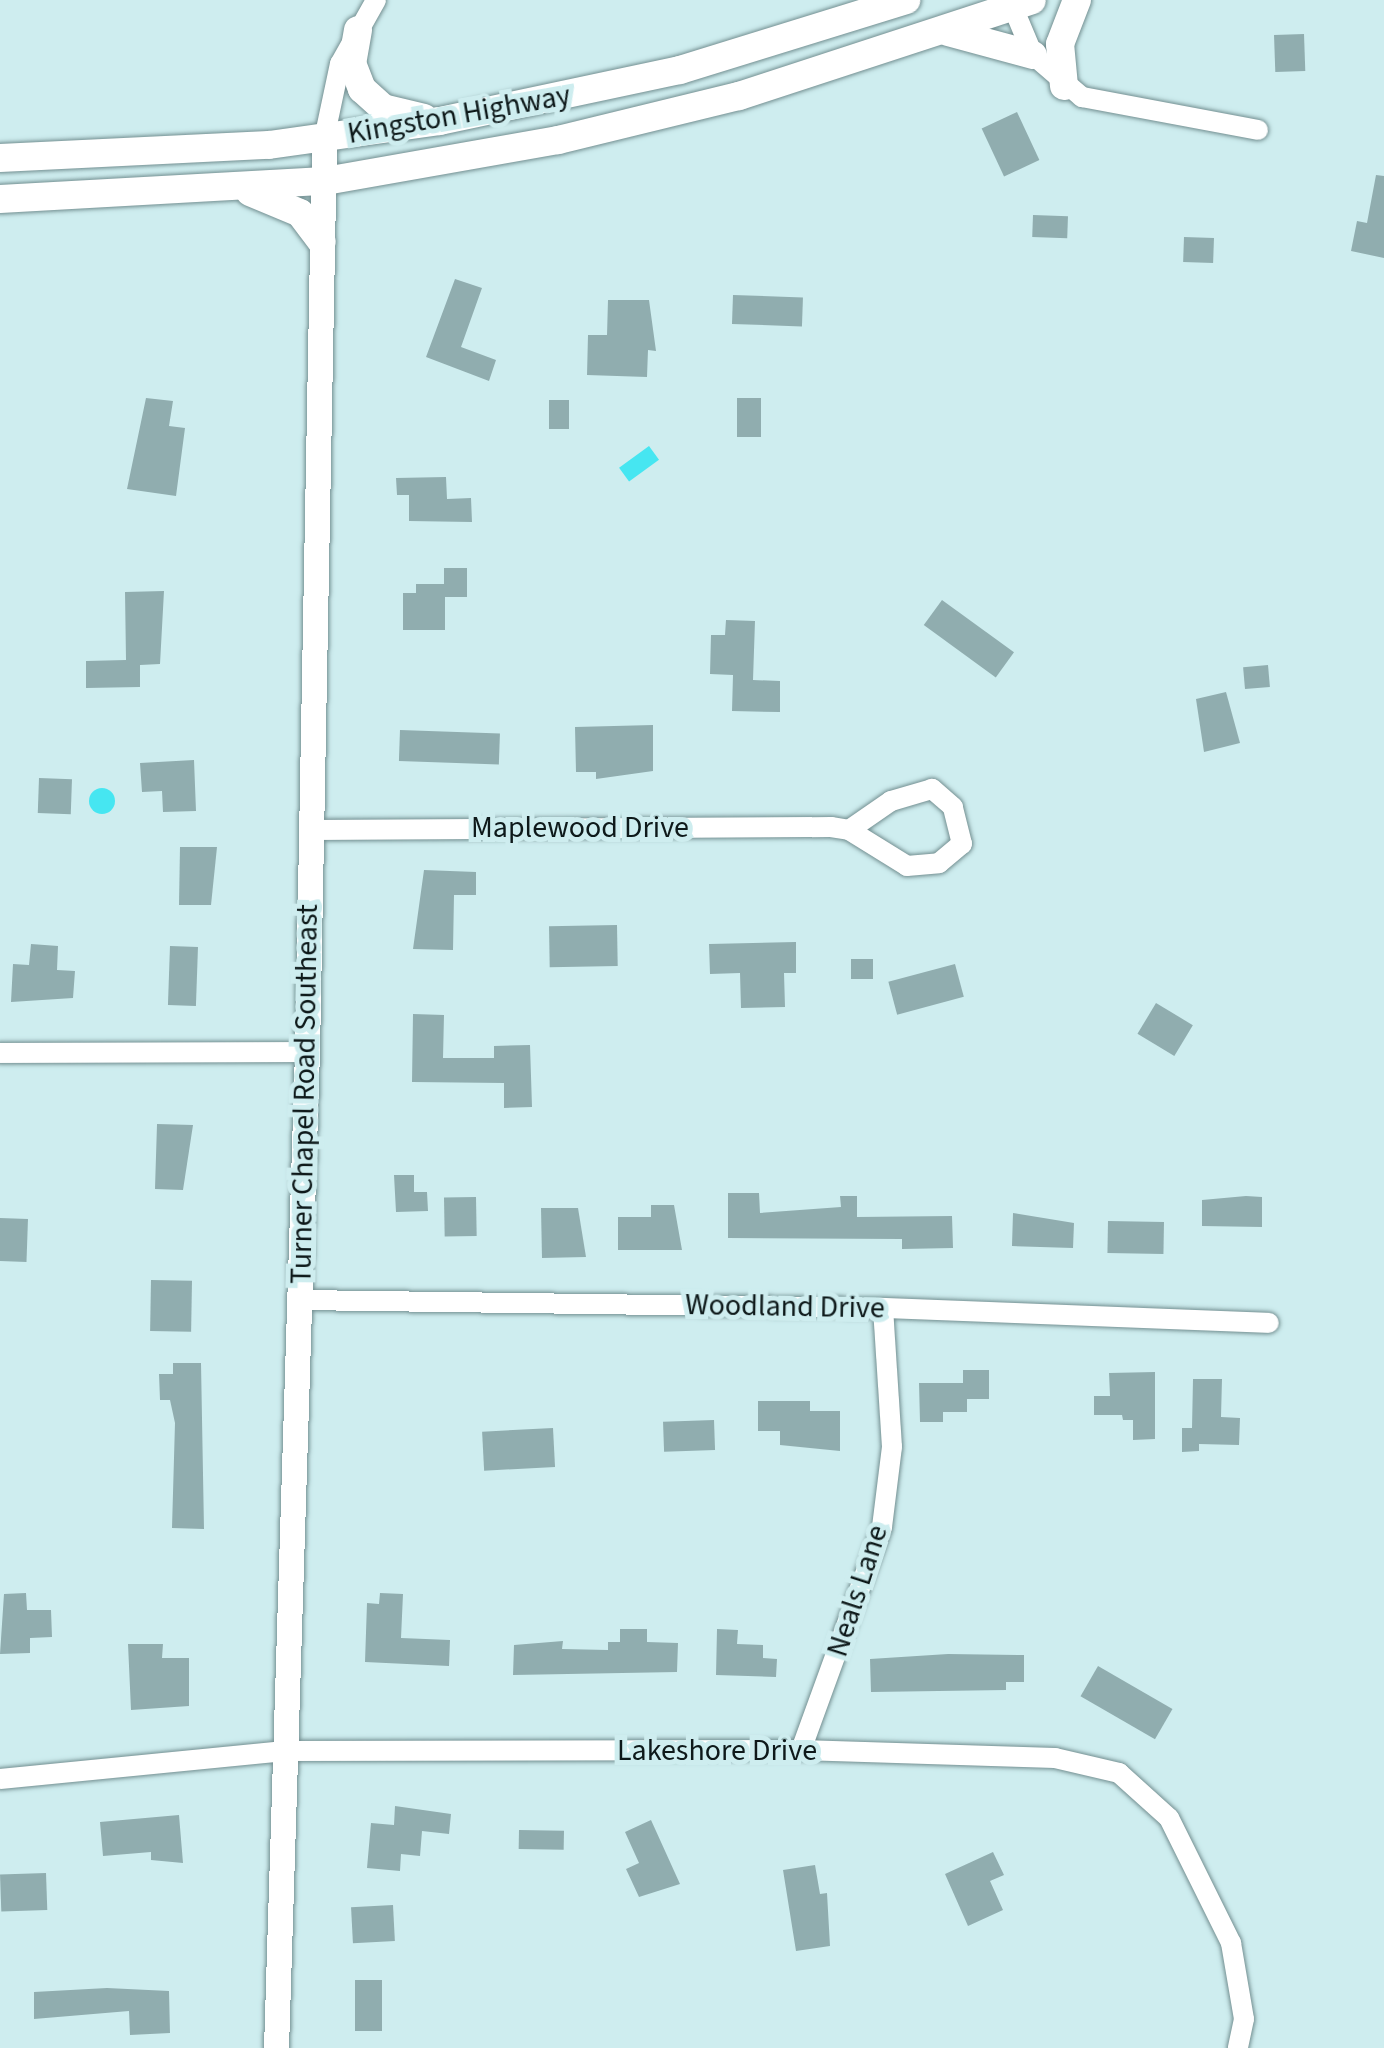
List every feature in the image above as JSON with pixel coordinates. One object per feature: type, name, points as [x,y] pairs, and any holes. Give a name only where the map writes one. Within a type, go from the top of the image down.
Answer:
[{"type":"main road","name":"Kingston Highway","points":[[9,156],[324,139],[440,121],[680,70],[906,0]]},
{"type":"main road","points":[[1064,86],[1060,44],[1077,0]]},
{"type":"main road","name":"Kingston Highway","points":[[239,188],[325,180],[664,118],[942,31],[1018,2]]},
{"type":"main road","points":[[358,30],[352,63],[370,99],[440,121]]},
{"type":"main road","points":[[942,31],[990,38],[1033,55]]},
{"type":"main road","points":[[0,199],[239,188],[300,214],[322,242]]},
{"type":"street","points":[[324,139],[330,96],[358,30],[376,0]]},
{"type":"street","points":[[1018,2],[1033,55],[1064,86],[1117,108],[1258,130]]},
{"type":"street","name":"Turner Chapel Road Southeast","points":[[276,2048],[288,1750],[312,830],[324,139]]},
{"type":"street","points":[[932,789],[953,808],[962,844],[938,863],[907,866],[849,830],[891,801],[932,789]]},
{"type":"street","name":"Maplewood Drive","points":[[312,830],[849,830]]},
{"type":"street","points":[[0,1053],[306,1052]]},
{"type":"street","name":"Woodland Drive","points":[[300,1300],[883,1308],[1269,1323]]},
{"type":"street","name":"Neals Lane","points":[[802,1750],[882,1527],[892,1448],[883,1308]]},
{"type":"street","name":"Lakeshore Drive","points":[[0,1779],[288,1750],[802,1750],[1055,1758],[1119,1773],[1169,1818],[1204,1880],[1230,1944],[1244,2019],[1238,2048]]},
{"type":"water","points":[[649,446],[659,460],[629,482],[619,468]]},
{"type":"water","points":[[102,788],[111,792],[115,801],[111,810],[102,814],[93,810],[89,801],[93,792]]},
{"type":"building","points":[[1304,34],[1305,71],[1275,72],[1274,35]]},
{"type":"building","points":[[1017,112],[1039,160],[1004,177],[982,128]]},
{"type":"building","points":[[1376,175],[1384,176],[1384,258],[1351,251],[1357,221],[1367,223]]},
{"type":"building","points":[[1033,215],[1068,216],[1067,238],[1032,237]]},
{"type":"building","points":[[1184,237],[1214,238],[1213,263],[1183,262]]},
{"type":"building","points":[[455,279],[482,288],[461,347],[496,360],[489,381],[426,357]]},
{"type":"building","points":[[733,295],[803,297],[802,326],[732,324]]},
{"type":"building","points":[[608,300],[649,300],[656,351],[648,350],[647,377],[587,375],[588,335],[607,335]]},
{"type":"building","points":[[146,398],[173,401],[169,426],[185,428],[176,496],[127,489]]},
{"type":"building","points":[[737,398],[761,398],[761,437],[737,437]]},
{"type":"building","points":[[549,400],[569,400],[569,429],[549,429]]},
{"type":"building","points":[[446,477],[447,499],[471,498],[472,522],[409,521],[409,495],[397,495],[396,478]]},
{"type":"building","points":[[444,568],[467,568],[467,597],[445,597],[445,630],[403,630],[403,593],[416,593],[416,584],[444,584]]},
{"type":"building","points":[[164,591],[160,664],[140,665],[140,687],[86,688],[86,661],[126,660],[125,592]]},
{"type":"building","points":[[942,600],[1014,652],[996,677],[924,625]]},
{"type":"building","points":[[726,620],[755,621],[753,680],[780,681],[780,712],[732,711],[733,675],[710,674],[711,635],[725,635]]},
{"type":"building","points":[[1268,665],[1270,687],[1245,689],[1243,667]]},
{"type":"building","points":[[1226,692],[1240,743],[1204,752],[1196,699]]},
{"type":"building","points":[[653,725],[653,771],[596,779],[596,772],[576,772],[575,727]]},
{"type":"building","points":[[400,730],[500,733],[499,764],[399,761]]},
{"type":"building","points":[[194,760],[196,811],[163,812],[162,791],[142,792],[140,763]]},
{"type":"building","points":[[39,778],[72,779],[71,814],[38,813]]},
{"type":"building","points":[[180,847],[217,847],[211,905],[179,905]]},
{"type":"building","points":[[424,870],[476,872],[476,895],[454,895],[453,950],[413,949]]},
{"type":"building","points":[[617,925],[618,966],[550,967],[549,926]]},
{"type":"building","points":[[796,942],[796,973],[784,973],[785,1007],[741,1008],[740,973],[710,974],[709,944]]},
{"type":"building","points":[[31,944],[58,946],[57,970],[75,971],[73,998],[11,1002],[13,964],[29,965]]},
{"type":"building","points":[[170,946],[198,947],[196,1006],[168,1005]]},
{"type":"building","points":[[851,959],[873,959],[873,979],[851,979]]},
{"type":"building","points":[[955,964],[964,997],[897,1015],[888,982]]},
{"type":"building","points":[[1156,1003],[1193,1025],[1174,1056],[1137,1034]]},
{"type":"building","points":[[413,1014],[444,1015],[443,1058],[494,1058],[494,1046],[530,1045],[532,1107],[504,1108],[504,1083],[412,1082]]},
{"type":"building","points":[[157,1124],[193,1125],[183,1190],[155,1189]]},
{"type":"building","points":[[394,1175],[414,1175],[414,1192],[427,1192],[428,1211],[396,1212]]},
{"type":"building","points":[[728,1193],[759,1193],[760,1213],[841,1207],[840,1196],[857,1196],[857,1217],[952,1216],[953,1248],[902,1249],[902,1239],[728,1238]]},
{"type":"building","points":[[476,1197],[477,1236],[445,1237],[444,1198]]},
{"type":"building","points":[[1262,1197],[1262,1227],[1202,1226],[1202,1200]]},
{"type":"building","points":[[651,1205],[674,1205],[682,1250],[618,1250],[618,1217],[651,1217]]},
{"type":"building","points":[[541,1208],[578,1208],[586,1257],[542,1258]]},
{"type":"building","points":[[1013,1213],[1074,1223],[1073,1248],[1012,1246]]},
{"type":"building","points":[[0,1218],[28,1219],[26,1262],[0,1261]]},
{"type":"building","points":[[1108,1221],[1164,1222],[1163,1254],[1107,1253]]},
{"type":"building","points":[[151,1280],[192,1281],[191,1332],[150,1331]]},
{"type":"building","points":[[173,1363],[201,1363],[204,1529],[172,1528],[175,1423],[170,1400],[160,1400],[159,1374],[173,1374]]},
{"type":"building","points":[[963,1370],[989,1370],[989,1399],[967,1399],[967,1412],[943,1412],[943,1422],[920,1422],[919,1383],[963,1383]]},
{"type":"building","points":[[1155,1372],[1155,1439],[1133,1440],[1133,1420],[1123,1420],[1122,1415],[1094,1415],[1094,1396],[1110,1396],[1109,1373]]},
{"type":"building","points":[[1193,1379],[1222,1379],[1221,1417],[1240,1418],[1239,1445],[1199,1444],[1199,1451],[1182,1452],[1182,1428],[1192,1428]]},
{"type":"building","points":[[758,1401],[810,1401],[810,1411],[840,1411],[840,1451],[780,1445],[780,1431],[758,1431]]},
{"type":"building","points":[[714,1420],[715,1450],[664,1452],[663,1422]]},
{"type":"building","points":[[553,1428],[555,1467],[484,1471],[482,1432]]},
{"type":"building","points":[[26,1593],[27,1610],[51,1610],[52,1637],[30,1638],[30,1653],[0,1654],[4,1594]]},
{"type":"building","points":[[380,1593],[403,1594],[401,1638],[450,1640],[449,1666],[365,1662],[367,1603],[379,1604]]},
{"type":"building","points":[[620,1629],[647,1629],[647,1642],[678,1643],[677,1672],[513,1675],[514,1645],[563,1641],[562,1649],[608,1650],[608,1642],[620,1642]]},
{"type":"building","points":[[717,1629],[738,1630],[737,1644],[763,1645],[763,1658],[777,1659],[776,1677],[716,1675]]},
{"type":"building","points":[[128,1644],[163,1644],[162,1658],[189,1658],[189,1706],[131,1710]]},
{"type":"building","points":[[1024,1655],[1024,1682],[1006,1682],[1006,1690],[871,1692],[870,1659]]},
{"type":"building","points":[[1098,1666],[1172,1709],[1155,1739],[1080,1696]]},
{"type":"building","points":[[395,1806],[451,1814],[449,1834],[422,1831],[420,1856],[401,1854],[400,1871],[367,1868],[371,1823],[394,1825]]},
{"type":"building","points":[[179,1815],[183,1863],[151,1860],[151,1852],[103,1856],[100,1822]]},
{"type":"building","points":[[651,1820],[680,1884],[639,1897],[626,1869],[639,1863],[625,1832]]},
{"type":"building","points":[[519,1830],[564,1831],[564,1850],[519,1849]]},
{"type":"building","points":[[993,1852],[1004,1875],[990,1881],[1003,1910],[968,1926],[945,1874]]},
{"type":"building","points":[[815,1865],[820,1894],[827,1893],[830,1946],[796,1951],[783,1870]]},
{"type":"building","points":[[46,1873],[47,1910],[1,1912],[0,1875]]},
{"type":"building","points":[[393,1905],[395,1941],[353,1943],[351,1907]]},
{"type":"building","points":[[355,1980],[382,1980],[382,2031],[355,2031]]},
{"type":"building","points":[[107,1988],[169,1991],[170,2033],[130,2035],[129,2011],[34,2019],[34,1992]]}]
